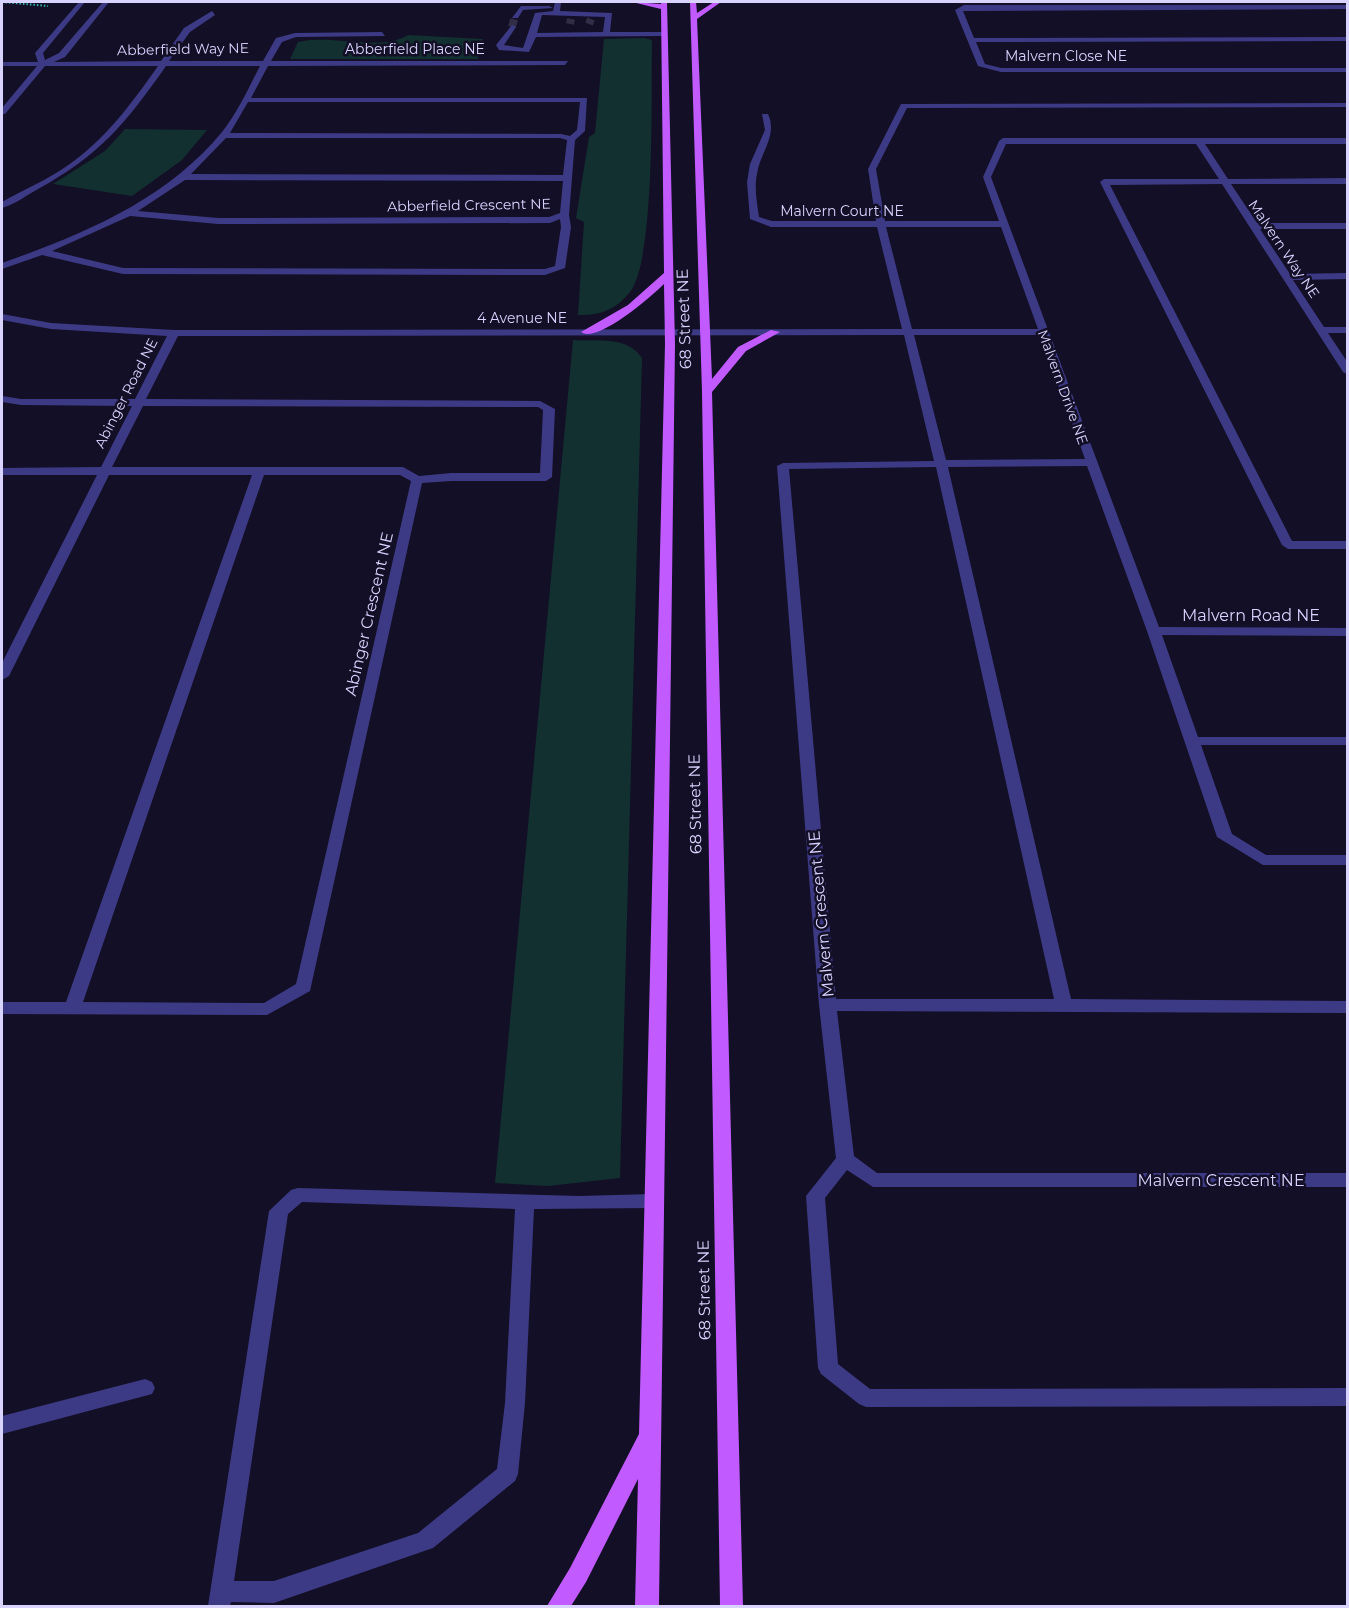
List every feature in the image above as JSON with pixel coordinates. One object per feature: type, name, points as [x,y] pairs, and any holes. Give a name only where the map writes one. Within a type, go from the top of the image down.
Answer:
[{"type":"main road","points":[[635,2],[664,4]]},
{"type":"main road","name":"68 Street NE","points":[[693,2],[707,392],[732,1606]]},
{"type":"main road","points":[[692,19],[718,2]]},
{"type":"main road","name":"68 Street NE","points":[[647,1606],[670,272],[664,4]]},
{"type":"main road","points":[[586,332],[629,311],[644,300],[670,272]]},
{"type":"main road","points":[[707,392],[742,348],[775,332]]},
{"type":"main road","points":[[558,1606],[578,1575],[649,1438]]},
{"type":"street","points":[[43,64],[39,53],[82,2]]},
{"type":"street","points":[[2,112],[43,64],[62,55],[106,2]]},
{"type":"street","points":[[515,16],[521,8],[557,7],[571,19],[590,19],[609,15],[606,34]]},
{"type":"street","points":[[512,27],[500,45],[502,48],[516,51],[528,48],[526,36],[539,14],[557,7]]},
{"type":"street","name":"Malvern Close NE","points":[[1347,7],[964,7],[959,10],[982,66],[1001,70],[1347,70]]},
{"type":"street","points":[[2,205],[70,168],[103,141],[138,102],[187,30],[212,13]]},
{"type":"street","points":[[568,34],[571,19]]},
{"type":"street","points":[[587,34],[590,19]]},
{"type":"street","points":[[266,62],[279,40],[295,35],[382,34]]},
{"type":"street","points":[[507,36],[663,34]]},
{"type":"street","points":[[971,39],[1347,39]]},
{"type":"street","name":"Abberfield Way NE","points":[[2,64],[266,62]]},
{"type":"street","name":"Abberfield Way NE","points":[[2,266],[43,252],[130,213],[183,177],[223,135],[266,62]]},
{"type":"street","name":"Abberfield Place NE","points":[[266,62],[565,63]]},
{"type":"street","name":"Abberfield Crescent NE","points":[[130,213],[218,221],[550,220],[564,215],[571,139],[581,131],[584,100],[244,100]]},
{"type":"street","points":[[1064,1005],[941,464],[881,224],[872,169],[904,106],[1347,105]]},
{"type":"street","name":"Malvern Court NE","points":[[765,116],[770,130],[752,166],[750,189],[755,219],[771,224],[1004,224]]},
{"type":"street","points":[[223,135],[561,136],[571,139]]},
{"type":"street","name":"Malvern Drive NE","points":[[1347,141],[1003,141],[987,177],[1154,631],[1225,837],[1263,860],[1347,860]]},
{"type":"street","name":"Malvern Way NE","points":[[1199,141],[1252,226],[1323,330],[1347,372]]},
{"type":"street","points":[[183,177],[567,178]]},
{"type":"street","points":[[1347,181],[1104,182],[1288,545],[1347,545]]},
{"type":"street","points":[[43,252],[123,271],[545,272],[560,268],[566,227],[564,215]]},
{"type":"street","points":[[1252,226],[1347,226]]},
{"type":"street","points":[[1286,276],[1347,276]]},
{"type":"street","name":"4 Avenue NE","points":[[2,317],[51,326],[174,333],[1043,332]]},
{"type":"street","points":[[1323,330],[1347,330]]},
{"type":"street","name":"Abinger Road NE","points":[[2,471],[104,471],[174,333]]},
{"type":"street","points":[[2,399],[21,402],[540,404],[549,409],[546,477],[451,477],[417,480],[403,471],[104,471],[2,676]]},
{"type":"street","name":"Malvern Crescent NE","points":[[1090,462],[783,466],[828,1005],[845,1159],[873,1180],[1347,1180]]},
{"type":"street","points":[[73,1008],[259,472]]},
{"type":"street","name":"Abinger Crescent NE","points":[[2,1008],[267,1009],[304,987],[417,480]]},
{"type":"street","name":"Malvern Road NE","points":[[1154,631],[1347,632]]},
{"type":"street","points":[[1192,741],[1347,741]]},
{"type":"street","points":[[828,1005],[1347,1006]]},
{"type":"street","points":[[845,1159],[815,1196],[828,1368],[866,1398],[1347,1397]]},
{"type":"street","points":[[525,1201],[515,1403],[507,1474],[425,1541],[274,1592],[221,1599],[279,1210],[298,1195],[525,1201],[653,1201]]},
{"type":"street","points":[[2,1425],[145,1388]]},
{"type":"path","points":[[2,2],[48,6]]},
{"type":"green space","points":[[408,35],[483,39],[478,59],[290,59],[298,42],[326,40],[370,43],[397,40]]},
{"type":"green space","points":[[644,38],[652,40],[651,133],[648,211],[638,273],[630,292],[619,303],[607,311],[578,315],[584,222],[576,218],[589,137],[595,133],[604,39]]},
{"type":"green space","points":[[125,129],[207,130],[182,160],[132,196],[53,184],[105,151]]},
{"type":"green space","points":[[573,340],[602,340],[620,343],[629,346],[642,358],[620,1178],[548,1186],[495,1183]]},
{"type":"tunnel","points":[[512,27],[515,16]]},
{"type":"tunnel","points":[[570,24],[571,19]]},
{"type":"tunnel","points":[[589,24],[591,19]]}]
